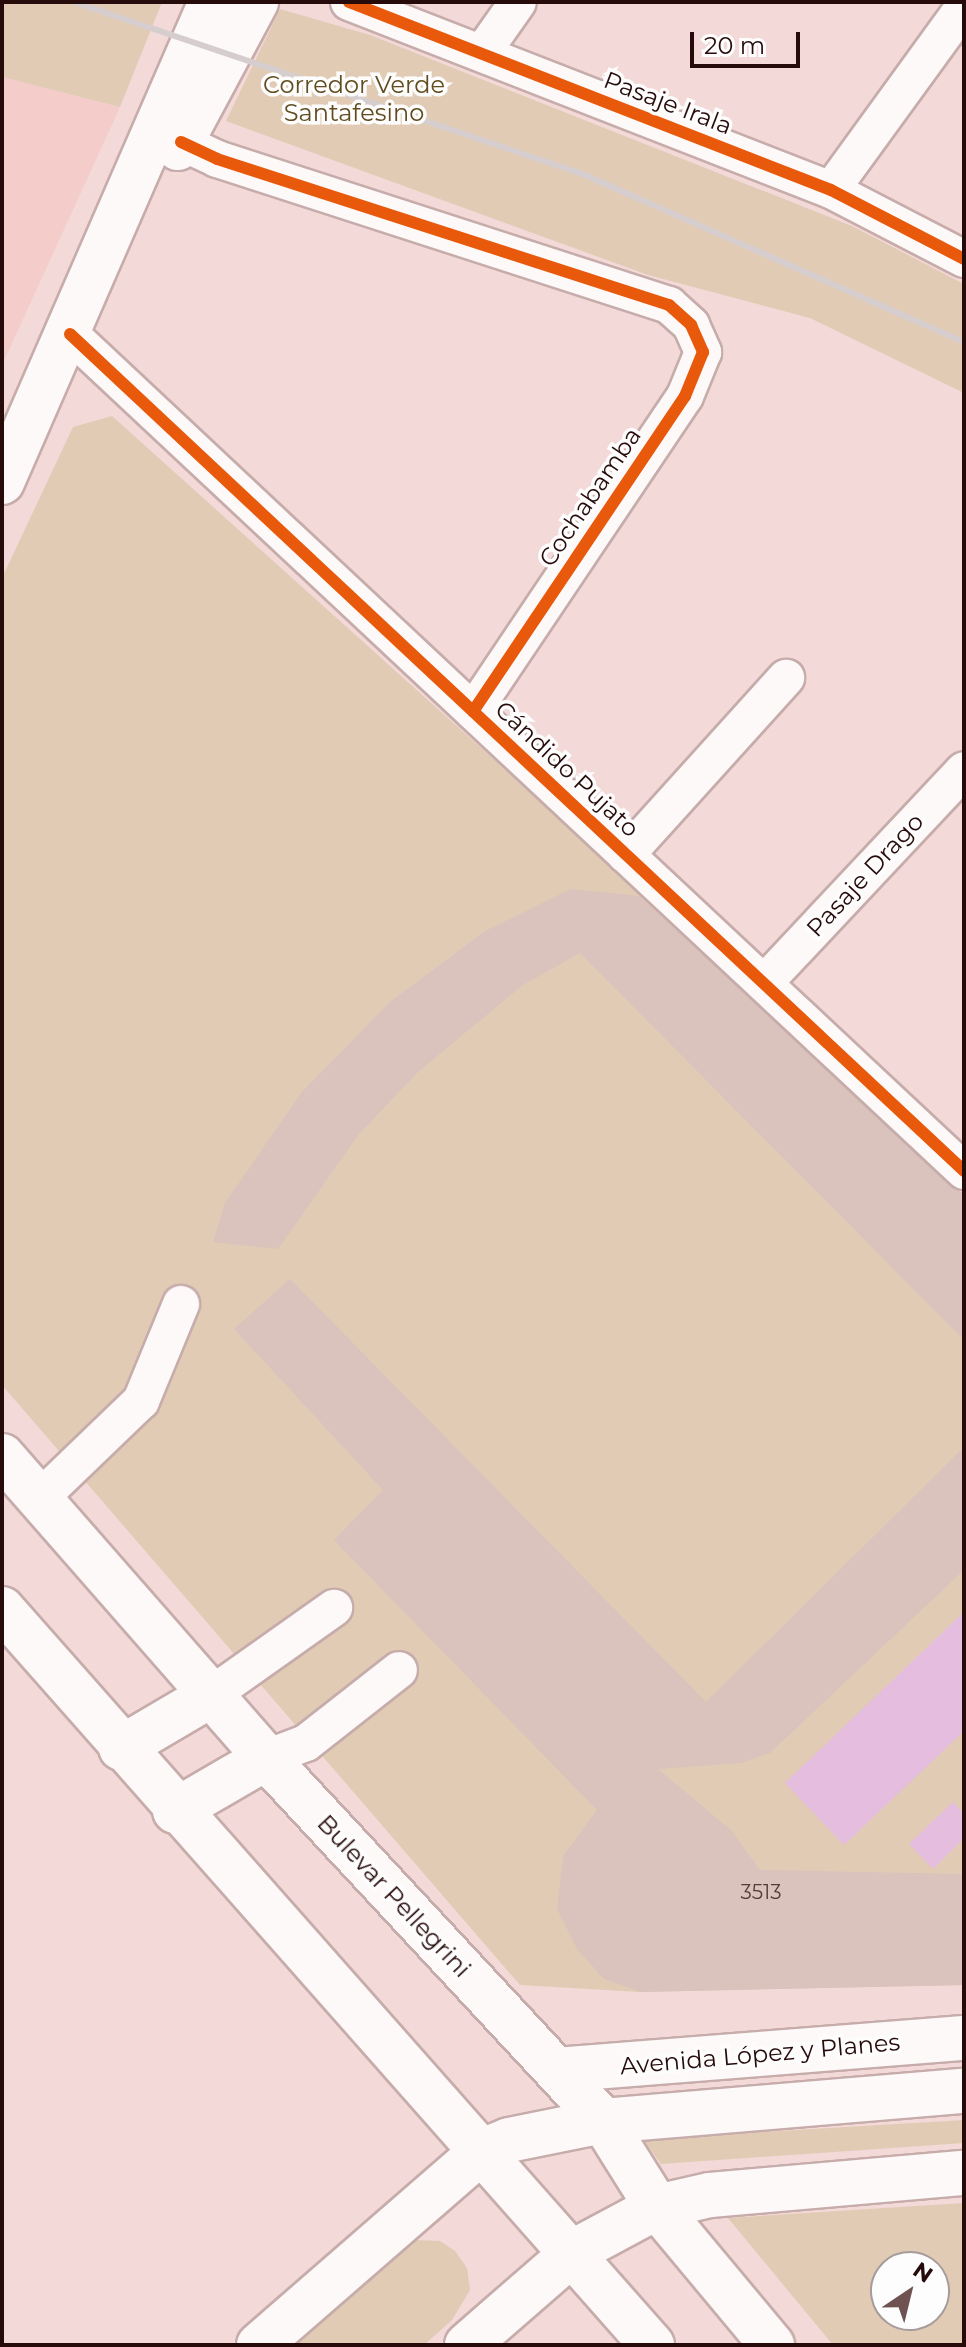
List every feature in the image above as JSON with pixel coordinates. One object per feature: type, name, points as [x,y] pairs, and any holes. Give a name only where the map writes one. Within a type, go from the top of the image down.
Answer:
[{"type":"main road","points":[[2,482],[89,294],[211,2]]},
{"type":"main road","points":[[89,294],[181,142],[256,2]]},
{"type":"main road","name":"Bulevar Pellegrini","points":[[2,1456],[266,1758],[603,2121],[657,2207],[772,2345]]},
{"type":"main road","points":[[2,1609],[175,1811],[575,2251],[652,2345]]},
{"type":"main road","points":[[121,1748],[211,1695]]},
{"type":"main road","points":[[175,1811],[266,1758]]},
{"type":"main road","name":"Avenida López y Planes","points":[[556,2070],[964,2038]]},
{"type":"main road","points":[[259,2345],[482,2151],[535,2131],[603,2121],[964,2091]]},
{"type":"main road","points":[[467,2345],[575,2251],[657,2207],[725,2193],[964,2173]]},
{"type":"street","name":"Pasaje Irala","points":[[349,2],[831,190],[964,259]]},
{"type":"street","points":[[482,53],[518,2]]},
{"type":"street","points":[[831,190],[964,7]]},
{"type":"street","name":"Cochabamba","points":[[181,142],[217,159],[669,305],[691,325],[703,352],[685,396],[473,711]]},
{"type":"street","name":"Cándido Pujato","points":[[70,334],[626,855],[766,981],[964,1171]]},
{"type":"street","points":[[626,855],[786,678]]},
{"type":"street","name":"Pasaje Drago","points":[[766,981],[964,770]]},
{"type":"street","points":[[39,1499],[141,1401],[181,1304]]},
{"type":"street","points":[[211,1695],[334,1608]]},
{"type":"street","points":[[266,1758],[306,1743],[399,1670]]},
{"type":"shaded area","points":[[2,77],[120,107],[2,365]]},
{"type":"shaded area","points":[[964,1612],[964,1731],[844,1845],[785,1783]]},
{"type":"shaded area","points":[[953,1802],[964,1814],[964,1838],[933,1869],[909,1844]]},
{"type":"green space","points":[[2,2],[162,2],[120,107],[2,77]]},
{"type":"green space","name":"Corredor Verde Santafesino","points":[[280,9],[370,35],[852,226],[964,284],[964,393],[810,318],[648,275],[226,121]]},
{"type":"green space","points":[[112,416],[647,897],[652,893],[964,1195],[964,1985],[640,1992],[520,1985],[2,1385],[2,578],[73,427]]},
{"type":"green space","points":[[964,2120],[964,2143],[661,2164],[643,2139]]},
{"type":"green space","points":[[964,2203],[964,2345],[833,2345],[728,2218]]},
{"type":"green space","points":[[416,2240],[440,2241],[455,2251],[467,2268],[470,2290],[452,2320],[424,2345],[292,2345],[394,2252]]},
{"type":"building","points":[[571,889],[639,896],[964,1195],[964,1340],[580,953],[523,985],[419,1071],[359,1134],[278,1249],[213,1242],[225,1203],[301,1093],[390,1002],[485,931]]},
{"type":"building","points":[[290,1279],[706,1702],[964,1447],[964,1570],[770,1753],[741,1763],[658,1769],[732,1831],[760,1870],[964,1874],[964,1985],[640,1992],[604,1979],[577,1949],[557,1909],[563,1856],[597,1810],[334,1540],[383,1490],[234,1329]]},
{"type":"railway","points":[[74,2],[585,175],[964,342]]},
{"type":"cycle path","points":[[349,2],[831,190],[964,259]]},
{"type":"cycle path","points":[[181,142],[217,159],[669,305],[691,325],[703,352],[685,396],[473,711]]},
{"type":"cycle path","points":[[70,334],[964,1171]]}]
